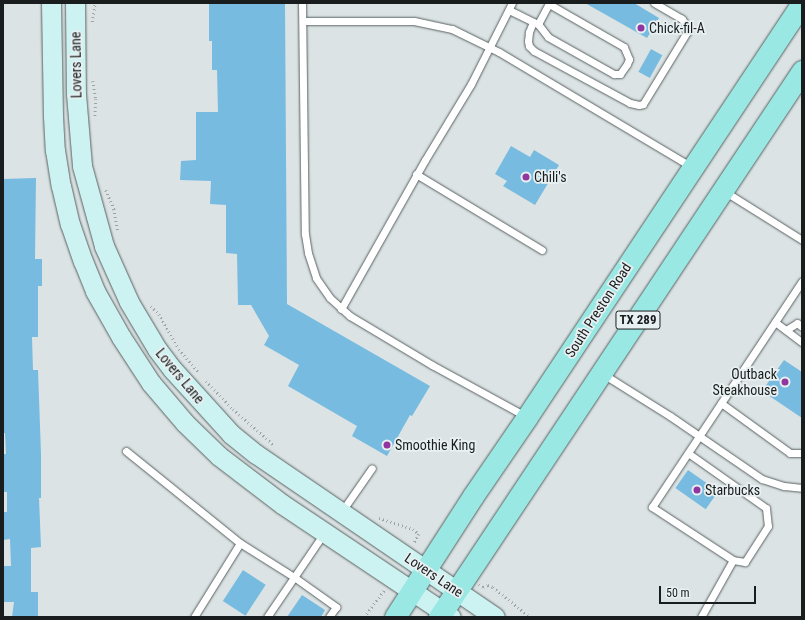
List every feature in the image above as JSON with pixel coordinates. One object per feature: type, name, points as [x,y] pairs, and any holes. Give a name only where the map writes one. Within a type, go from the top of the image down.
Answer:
[{"type":"main road","name":"South Preston Road","points":[[394,617],[802,3]]},
{"type":"main road","name":"TX 289","points":[[444,615],[457,590],[802,71]]},
{"type":"street","name":"Lovers Lane","points":[[51,3],[53,129],[61,186],[76,244],[95,291],[107,314],[151,383],[199,438],[247,479],[412,590],[444,615]]},
{"type":"street","name":"Lovers Lane","points":[[76,3],[76,94],[82,166],[104,246],[129,302],[153,343],[173,370],[231,434],[284,475],[426,569],[495,617]]},
{"type":"lane","points":[[302,3],[306,244],[316,278],[322,289],[341,309],[432,365],[527,417]]},
{"type":"lane","points":[[341,309],[416,174],[471,84],[491,48],[511,6],[536,23],[548,37],[614,74],[620,74],[629,59],[624,47],[549,4],[536,23],[529,32],[528,41],[529,46],[534,52],[630,104],[639,105],[643,104],[687,32],[687,26],[682,19],[654,3]]},
{"type":"lane","points":[[303,21],[414,21],[452,29],[491,48],[692,167]]},
{"type":"lane","points":[[416,174],[542,250]]},
{"type":"lane","points":[[724,190],[802,240]]},
{"type":"lane","points":[[688,453],[766,508],[768,526],[745,562],[733,560],[652,507],[802,281]]},
{"type":"lane","points":[[775,322],[802,342]]},
{"type":"lane","points":[[786,330],[796,323],[802,327]]},
{"type":"lane","points":[[602,374],[699,436],[762,479],[784,486],[802,488]]},
{"type":"lane","points":[[721,403],[790,453],[802,453]]},
{"type":"lane","points":[[126,451],[240,543],[294,577],[336,607],[329,617]]},
{"type":"lane","points":[[341,513],[372,468]]},
{"type":"lane","points":[[267,617],[324,532]]},
{"type":"lane","points":[[194,617],[240,543]]},
{"type":"lane","points":[[701,617],[733,560]]},
{"type":"path","points":[[91,29],[95,3]]},
{"type":"path","points":[[92,76],[96,99],[95,121]]},
{"type":"path","points":[[105,187],[114,209],[119,238]]},
{"type":"path","points":[[150,305],[159,314],[179,349],[197,371],[233,409],[279,450]]},
{"type":"path","points":[[377,517],[413,529],[419,534],[416,542]]},
{"type":"path","points":[[483,587],[488,585],[493,587],[530,617]]},
{"type":"path","points":[[364,617],[381,595]]},
{"type":"building","points":[[209,3],[285,3],[287,304],[430,386],[412,416],[410,415],[387,456],[352,436],[357,426],[288,386],[299,365],[264,345],[269,336],[251,305],[238,305],[237,254],[226,253],[226,205],[210,204],[211,181],[180,180],[181,161],[196,160],[196,112],[218,112],[217,70],[212,70],[212,41],[209,41]]},
{"type":"building","name":"Chick-fil-A","points":[[585,3],[634,3],[659,18],[647,38]]},
{"type":"building","points":[[651,49],[662,55],[650,78],[638,72]]},
{"type":"building","name":"Chili's","points":[[511,146],[530,157],[534,150],[559,165],[535,205],[503,186],[507,181],[495,174]]},
{"type":"building","points":[[36,178],[35,259],[42,259],[42,286],[38,286],[38,337],[32,337],[33,370],[38,370],[41,454],[41,498],[39,498],[41,547],[31,548],[31,592],[38,592],[38,617],[12,617],[14,602],[3,602],[3,566],[11,566],[10,539],[3,540],[3,512],[7,512],[7,492],[3,492],[3,454],[6,454],[5,433],[3,433],[3,179]]},
{"type":"building","name":"Outback Steakhouse","points":[[784,360],[802,372],[802,418],[762,391]]},
{"type":"building","points":[[688,470],[718,491],[706,509],[675,488]]},
{"type":"building","points":[[243,570],[266,585],[245,616],[223,601]]},
{"type":"building","points":[[302,595],[325,610],[321,617],[287,617]]},
{"type":"place","name":"Chick-fil-A","points":[[641,28]]},
{"type":"place","name":"Chili's","points":[[526,177]]},
{"type":"place","name":"Outback Steakhouse","points":[[785,382]]},
{"type":"place","name":"Smoothie King","points":[[387,445]]},
{"type":"place","name":"Starbucks","points":[[697,490]]}]
